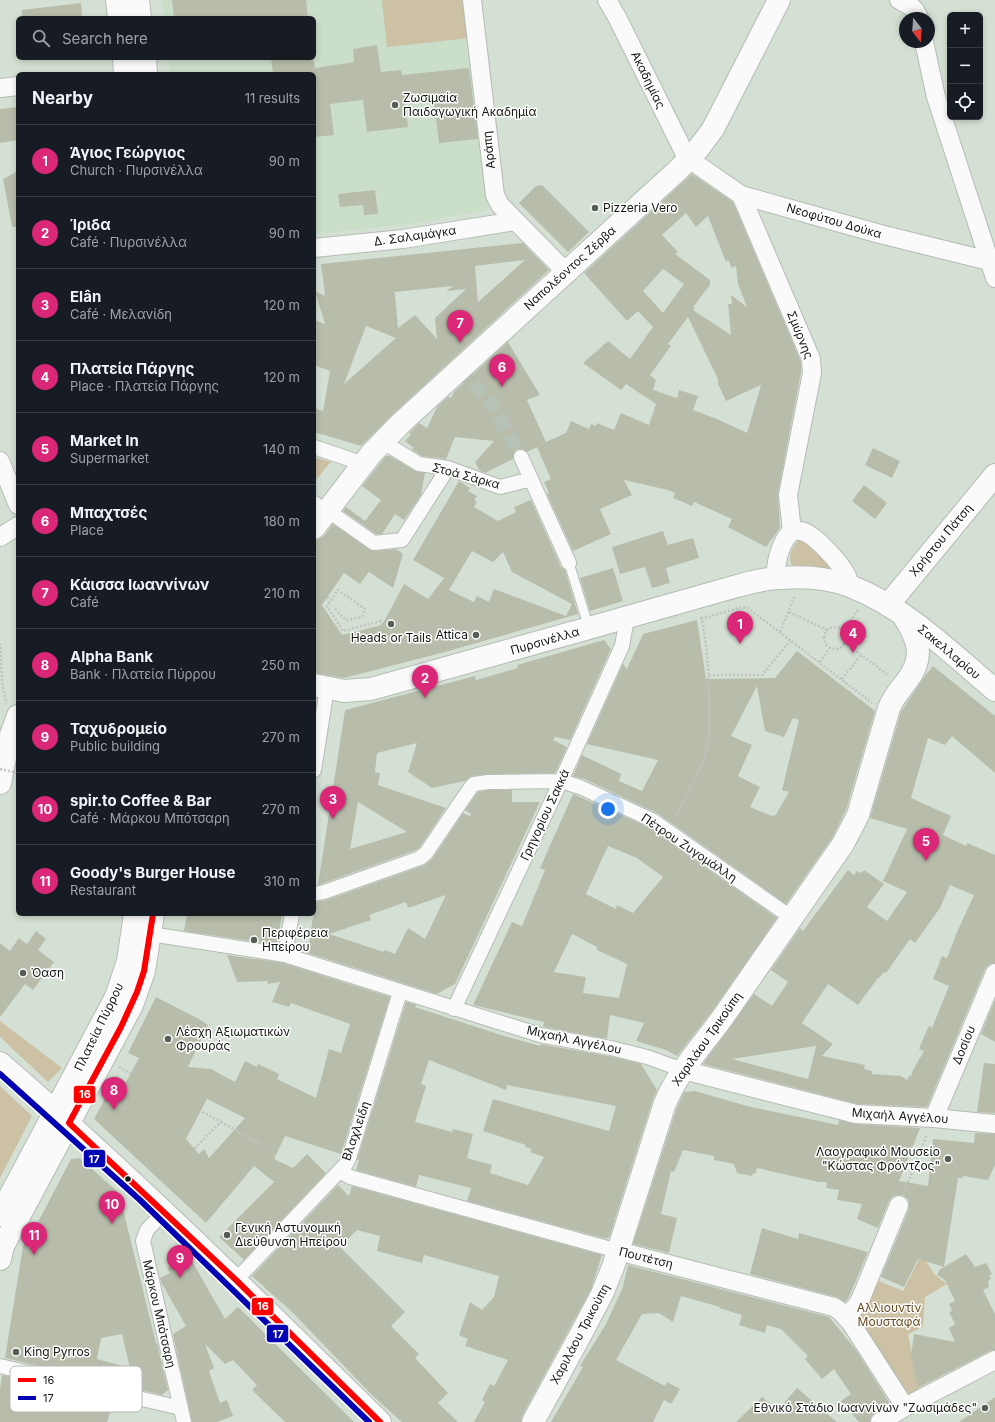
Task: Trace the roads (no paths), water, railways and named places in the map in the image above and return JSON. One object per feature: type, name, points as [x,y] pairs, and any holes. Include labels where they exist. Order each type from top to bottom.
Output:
[{"type":"street","points":[[117,0],[119,16]]},
{"type":"street","points":[[138,0],[140,16]]},
{"type":"street","name":"Αράπη","points":[[472,0],[495,195],[500,205],[566,272]]},
{"type":"street","name":"Ακαδημίας","points":[[607,0],[617,17],[680,147],[689,159]]},
{"type":"street","name":"Ναπολέοντος Ζέρβα","points":[[316,522],[321,507],[364,464],[383,442],[459,369],[689,159],[707,139],[779,0]]},
{"type":"street","points":[[899,0],[910,6],[916,12]]},
{"type":"street","name":"Νεοφύτου Δούκα","points":[[925,48],[936,97],[992,270]]},
{"type":"street","points":[[124,60],[125,72]]},
{"type":"street","points":[[145,60],[146,72]]},
{"type":"street","points":[[0,88],[16,86]]},
{"type":"street","name":"Νεοφύτου Δούκα","points":[[689,159],[741,195],[880,234],[992,270]]},
{"type":"street","name":"Σμύρνης","points":[[741,195],[811,360],[812,373],[788,495],[792,531]]},
{"type":"street","name":"Δ. Σαλαμάγκα","points":[[316,248],[403,239],[516,221]]},
{"type":"street","name":"Στοά Σάρκα","points":[[383,442],[419,464],[448,468],[500,487],[531,479]]},
{"type":"street","points":[[316,448],[364,464]]},
{"type":"street","points":[[521,457],[569,563]]},
{"type":"street","points":[[0,461],[16,500]]},
{"type":"street","points":[[321,507],[374,543],[402,540],[448,468]]},
{"type":"street","name":"Χρήστου Πάτση","points":[[887,605],[995,475]]},
{"type":"street","points":[[0,537],[16,527]]},
{"type":"street","points":[[775,578],[780,553],[786,538],[792,531],[796,530],[805,532],[814,538],[841,567],[849,586]]},
{"type":"street","name":"Πυρσινέλλα","points":[[320,687],[347,691],[371,688],[627,618],[737,586],[775,578],[801,578],[830,581],[849,586]]},
{"type":"street","name":"Σακελλαρίου","points":[[849,586],[887,605],[929,634],[995,690]]},
{"type":"street","name":"Χαριλάου Τρικούπη","points":[[533,1422],[602,1294],[613,1267],[664,1106],[674,1084],[720,1021],[843,844],[858,815],[887,714],[893,700],[911,675],[918,660],[918,648],[914,634],[887,605]]},
{"type":"street","name":"Γρηγορίου Σακκά","points":[[454,1009],[622,646],[627,618]]},
{"type":"street","points":[[316,742],[320,687]]},
{"type":"street","points":[[0,783],[8,743],[16,722]]},
{"type":"street","name":"Πέτρου Ζυγομάλλη","points":[[316,894],[420,858],[426,853],[474,784],[488,782],[560,782],[580,787],[652,820],[792,918]]},
{"type":"street","points":[[285,956],[292,916]]},
{"type":"street","name":"Μιχαήλ Αγγέλου","points":[[143,923],[285,956],[540,1035],[630,1052],[684,1070],[856,1114],[934,1118],[995,1124]]},
{"type":"street","name":"Πλατεία Πύρρου","points":[[62,1117],[116,997],[143,923]]},
{"type":"street","name":"Δοσίου","points":[[934,1118],[995,973]]},
{"type":"street","name":"Βλαχλείδη","points":[[236,1280],[340,1171],[349,1158],[400,992]]},
{"type":"street","points":[[0,1063],[62,1117],[236,1280],[380,1422]]},
{"type":"street","points":[[0,1215],[62,1117]]},
{"type":"street","points":[[0,1259],[3,1246],[62,1117]]},
{"type":"street","name":"Πουτέτση","points":[[340,1171],[350,1177],[618,1251],[829,1305],[840,1311],[846,1317],[905,1408]]},
{"type":"street","points":[[846,1317],[861,1298],[899,1205]]},
{"type":"street","name":"Μάρκου Μπότσαρη","points":[[164,1212],[146,1230],[143,1241],[184,1422]]},
{"type":"street","points":[[880,1422],[995,1360]]},
{"type":"street","points":[[0,1366],[10,1368]]},
{"type":"street","points":[[142,1399],[180,1408]]},
{"type":"lane","points":[[569,563],[590,628]]},
{"type":"tunnel","points":[[459,369],[490,401],[521,457]]},
{"type":"place","name":"Ζωσιμαία Παιδαγωγική Ακαδημία","points":[[395,105]]},
{"type":"place","name":"Pizzeria Vero","points":[[595,208]]},
{"type":"place","name":"Κάισσα Ιωαννίνων","points":[[460,343]]},
{"type":"place","name":"Μπαχτσές","points":[[502,387]]},
{"type":"place","name":"Heads or Tails","points":[[391,624]]},
{"type":"place","name":"Attica","points":[[476,635]]},
{"type":"place","name":"Άγιος Γεώργιος","points":[[740,644]]},
{"type":"place","name":"Πλατεία Πάργης","points":[[853,653]]},
{"type":"place","name":"Ίριδα","points":[[425,698]]},
{"type":"place","name":"Elân","points":[[333,819]]},
{"type":"place","name":"Market In","points":[[926,861]]},
{"type":"place","name":"Περιφέρεια Ηπείρου","points":[[254,940]]},
{"type":"place","name":"Όαση","points":[[23,973]]},
{"type":"place","name":"Λέσχη Αξιωματικών Φρουράς","points":[[168,1039]]},
{"type":"place","name":"Alpha Bank","points":[[114,1110]]},
{"type":"place","name":"Λαογραφικό Μουσείο \"Κώστας Φρόντζος\"","points":[[948,1159]]},
{"type":"place","name":"spir.to Coffee & Bar","points":[[112,1224]]},
{"type":"place","name":"Γενική Αστυνομική Διεύθυνση Ηπείρου","points":[[227,1235]]},
{"type":"place","name":"Goody's Burger House","points":[[34,1255]]},
{"type":"place","name":"Ταχυδρομείο","points":[[180,1278]]},
{"type":"place","name":"King Pyrros","points":[[16,1352]]},
{"type":"place","name":"Εθνικό Στάδιο Ιωαννίνων \"Ζωσιμάδες\"","points":[[985,1408]]},
{"type":"park label","name":"Αλλιουντίν Μουσταφά","points":[[889,1315]]}]
